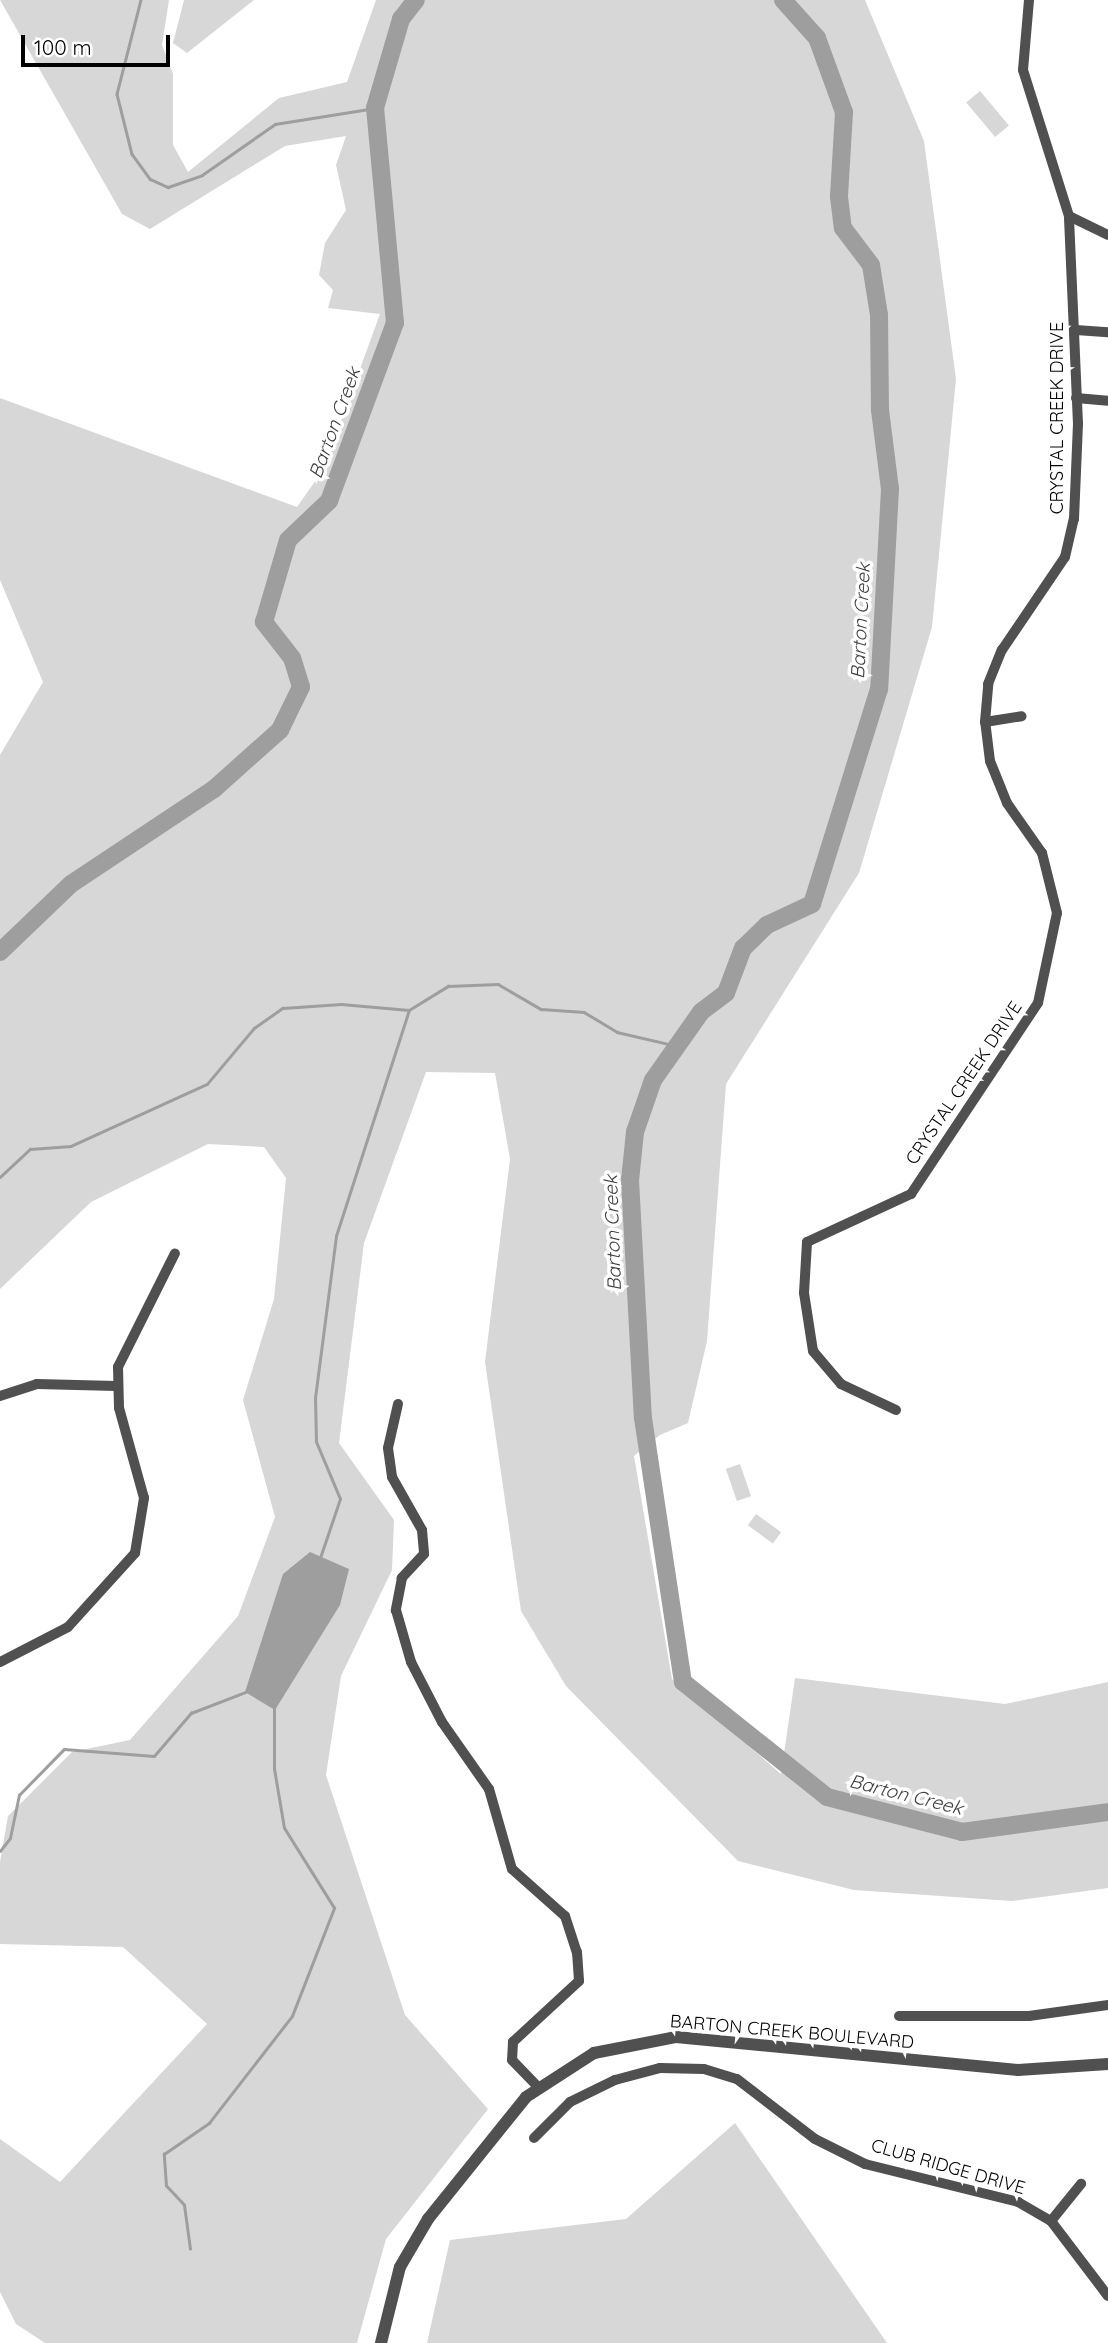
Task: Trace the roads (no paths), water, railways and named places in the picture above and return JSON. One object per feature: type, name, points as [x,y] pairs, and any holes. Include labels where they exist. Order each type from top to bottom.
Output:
[{"type":"street","name":"CRYSTAL CREEK DRIVE","points":[[896,1410],[841,1384],[813,1351],[804,1293],[807,1242],[911,1194],[1038,1003],[1058,913],[1042,853],[1007,803],[990,761],[985,722],[989,684],[1002,650],[1065,557],[1074,519],[1076,330],[1069,216],[1023,70],[1029,0]]},
{"type":"street","points":[[1069,216],[1108,235]]},
{"type":"street","points":[[1076,330],[1108,332]]},
{"type":"street","points":[[1076,398],[1108,401]]},
{"type":"street","points":[[985,722],[1022,716]]},
{"type":"street","points":[[0,1662],[68,1627],[135,1553],[144,1497],[116,1386],[126,1347],[176,1253]]},
{"type":"street","points":[[0,1396],[37,1384],[116,1386]]},
{"type":"street","points":[[398,1404],[388,1448],[392,1477],[422,1530],[424,1554],[402,1578],[396,1610],[411,1662],[442,1722],[489,1789],[512,1869],[565,1916],[577,1952],[579,1981],[513,2042],[512,2060],[538,2087]]},
{"type":"street","points":[[899,2016],[1029,2016],[1108,2005]]},
{"type":"street","name":"BARTON CREEK BOULEVARD","points":[[381,2343],[412,2242],[538,2087],[594,2053],[676,2037],[1018,2070],[1108,2064]]},
{"type":"street","name":"CLUB RIDGE DRIVE","points":[[534,2138],[570,2102],[615,2080],[660,2067],[704,2069],[737,2079],[815,2138],[865,2164],[986,2192],[1051,2221],[1108,2296]]},
{"type":"street","points":[[1051,2221],[1080,2184]]},
{"type":"waterway","points":[[141,0],[117,94],[132,154],[150,179],[168,187],[202,175],[275,124],[375,108]]},
{"type":"waterway","name":"Barton Creek","points":[[0,952],[71,884],[214,789],[280,730],[301,687],[292,658],[264,622],[288,540],[329,501],[395,323],[375,108],[401,19],[416,0]]},
{"type":"waterway","name":"Barton Creek","points":[[783,0],[817,38],[844,112],[839,197],[843,228],[871,265],[879,315],[880,410],[890,489],[879,689],[812,904],[767,925],[743,948],[726,993],[701,1012],[653,1080],[635,1132],[630,1180],[643,1418],[683,1682],[827,1797],[962,1832],[1108,1812]]},
{"type":"waterway","points":[[0,1177],[30,1149],[71,1146],[207,1084],[254,1028],[283,1008],[341,1004],[409,1010],[448,986],[498,984],[541,1009],[584,1012],[617,1032],[677,1046]]},
{"type":"waterway","points":[[320,1558],[340,1499],[316,1442],[315,1398],[336,1236],[409,1010]]},
{"type":"waterway","points":[[0,1851],[10,1838],[19,1795],[64,1749],[154,1756],[191,1713],[248,1691]]},
{"type":"waterway","points":[[190,2249],[184,2205],[166,2186],[164,2154],[209,2123],[292,2016],[334,1908],[284,1828],[274,1769],[274,1708]]}]
